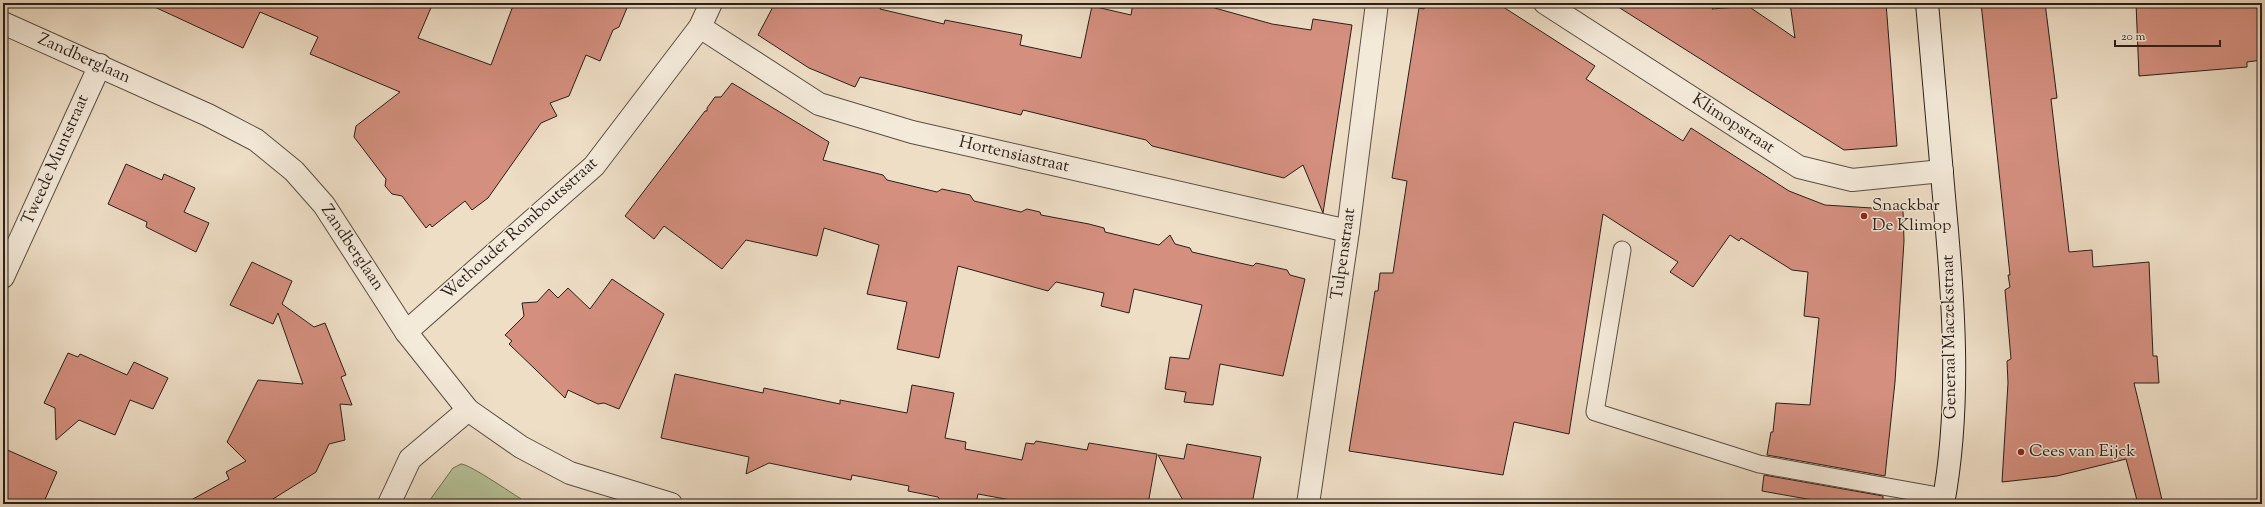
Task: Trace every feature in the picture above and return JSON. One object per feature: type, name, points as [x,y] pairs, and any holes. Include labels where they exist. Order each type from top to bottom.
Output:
[{"type":"street","name":"Wethouder Romboutsstraat","points":[[406,332],[594,166],[700,27],[711,3]]},
{"type":"street","name":"Tulpenstraat","points":[[1308,504],[1348,231],[1377,3]]},
{"type":"street","name":"Klimopstraat","points":[[1545,3],[1799,167],[1852,180],[1942,171]]},
{"type":"street","name":"Generaal Maczekstraat","points":[[1927,3],[1951,272],[1954,351],[1951,442],[1944,500]]},
{"type":"street","name":"Zandberglaan","points":[[3,23],[100,65],[208,115],[256,140],[294,171],[324,205],[406,332],[468,410],[521,447],[570,473],[671,504]]},
{"type":"street","name":"Hortensiastraat","points":[[700,27],[819,104],[912,132],[1348,231]]},
{"type":"street","name":"Tweede Muntstraat","points":[[3,277],[100,65]]},
{"type":"street","points":[[389,504],[410,459],[468,410]]},
{"type":"lane","points":[[1622,250],[1595,412],[1759,464],[1944,500]]},
{"type":"green space","points":[[461,464],[474,469],[529,504],[427,504],[453,468]]},
{"type":"building","points":[[146,3],[433,3],[418,38],[491,65],[514,3],[629,3],[619,27],[613,30],[600,61],[586,55],[569,96],[550,103],[557,116],[541,123],[488,198],[472,210],[465,201],[432,227],[430,224],[426,228],[402,196],[392,194],[385,186],[386,179],[354,137],[356,126],[400,92],[310,54],[318,37],[260,12],[243,48]]},
{"type":"building","points":[[775,3],[883,3],[880,9],[944,24],[945,20],[1022,35],[1020,45],[1081,58],[1092,6],[1131,15],[1133,3],[1197,3],[1272,24],[1311,30],[1313,19],[1352,25],[1323,213],[1303,165],[1284,178],[1152,146],[1146,140],[1023,110],[1021,115],[860,77],[855,87],[809,68],[758,35]]},
{"type":"building","points":[[1425,3],[1497,3],[1595,66],[1586,79],[1683,141],[1691,128],[1789,191],[1825,205],[1903,210],[1904,241],[1895,382],[1885,476],[1767,455],[1771,432],[1773,432],[1776,403],[1810,405],[1819,318],[1804,316],[1808,272],[1792,270],[1741,238],[1739,241],[1730,235],[1693,287],[1670,272],[1678,262],[1603,214],[1569,434],[1514,422],[1503,475],[1349,451],[1375,291],[1378,291],[1380,273],[1393,273],[1407,181],[1392,178],[1419,8],[1424,9]]},
{"type":"building","points":[[1612,3],[1716,3],[1712,9],[1748,6],[1795,38],[1790,3],[1886,3],[1897,146],[1844,150]]},
{"type":"building","points":[[1981,3],[2045,3],[2057,98],[2051,99],[2069,252],[2092,250],[2093,267],[2149,262],[2153,356],[2157,356],[2159,383],[2134,383],[2163,504],[2138,504],[2126,459],[2057,476],[2002,482],[2008,383],[2007,361],[2011,359],[2005,290],[2010,287],[2008,275],[2010,275]]},
{"type":"building","points":[[2136,3],[2262,3],[2262,60],[2247,62],[2247,67],[2139,76]]},
{"type":"building","points":[[732,83],[829,142],[823,160],[883,175],[887,180],[937,192],[942,189],[970,195],[974,201],[1021,212],[1027,209],[1040,212],[1041,215],[1089,224],[1104,228],[1105,232],[1159,245],[1170,235],[1175,244],[1190,248],[1192,252],[1253,266],[1256,263],[1287,270],[1290,275],[1305,279],[1283,376],[1220,364],[1213,405],[1184,402],[1186,392],[1165,389],[1170,357],[1189,359],[1202,305],[1134,289],[1129,313],[1101,306],[1104,293],[1056,282],[1048,291],[958,266],[939,358],[897,349],[907,302],[867,294],[879,245],[824,228],[817,256],[746,240],[722,269],[664,226],[654,239],[625,216],[705,111],[707,111],[707,108],[715,97],[721,97]]},
{"type":"building","points":[[126,164],[162,180],[164,174],[195,188],[184,212],[209,223],[196,252],[146,227],[147,222],[108,204]]},
{"type":"building","points":[[252,262],[292,281],[282,304],[314,327],[325,323],[346,375],[341,377],[352,405],[340,404],[345,440],[329,444],[316,472],[265,504],[184,504],[229,479],[226,472],[246,461],[227,442],[258,380],[303,384],[278,313],[273,324],[230,305]]},
{"type":"building","points":[[612,279],[664,314],[619,409],[604,403],[598,404],[568,390],[565,398],[509,344],[512,341],[505,335],[524,316],[522,303],[537,302],[549,289],[558,298],[568,288],[590,309]]},
{"type":"building","points":[[68,353],[78,357],[80,354],[127,375],[134,362],[168,378],[153,409],[130,400],[115,435],[79,420],[56,440],[55,408],[44,403]]},
{"type":"building","points":[[675,374],[763,393],[764,388],[840,404],[840,400],[907,413],[912,385],[954,393],[945,438],[966,442],[965,449],[1022,460],[1026,443],[1034,444],[1036,441],[1087,450],[1089,443],[1157,454],[1148,504],[1032,504],[978,494],[976,504],[957,501],[953,504],[943,504],[938,497],[908,491],[909,486],[852,475],[851,480],[769,463],[746,474],[749,457],[661,438]]},
{"type":"building","points":[[1187,444],[1261,457],[1252,504],[1185,504],[1158,455],[1184,459]]},
{"type":"building","points":[[3,448],[57,472],[43,504],[3,504]]},
{"type":"building","points":[[1764,475],[1883,496],[1883,504],[1835,504],[1762,491]]},
{"type":"place","name":"Snackbar De Klimop","points":[[1864,216]]},
{"type":"place","name":"Cees van Eijck","points":[[2021,452]]}]
